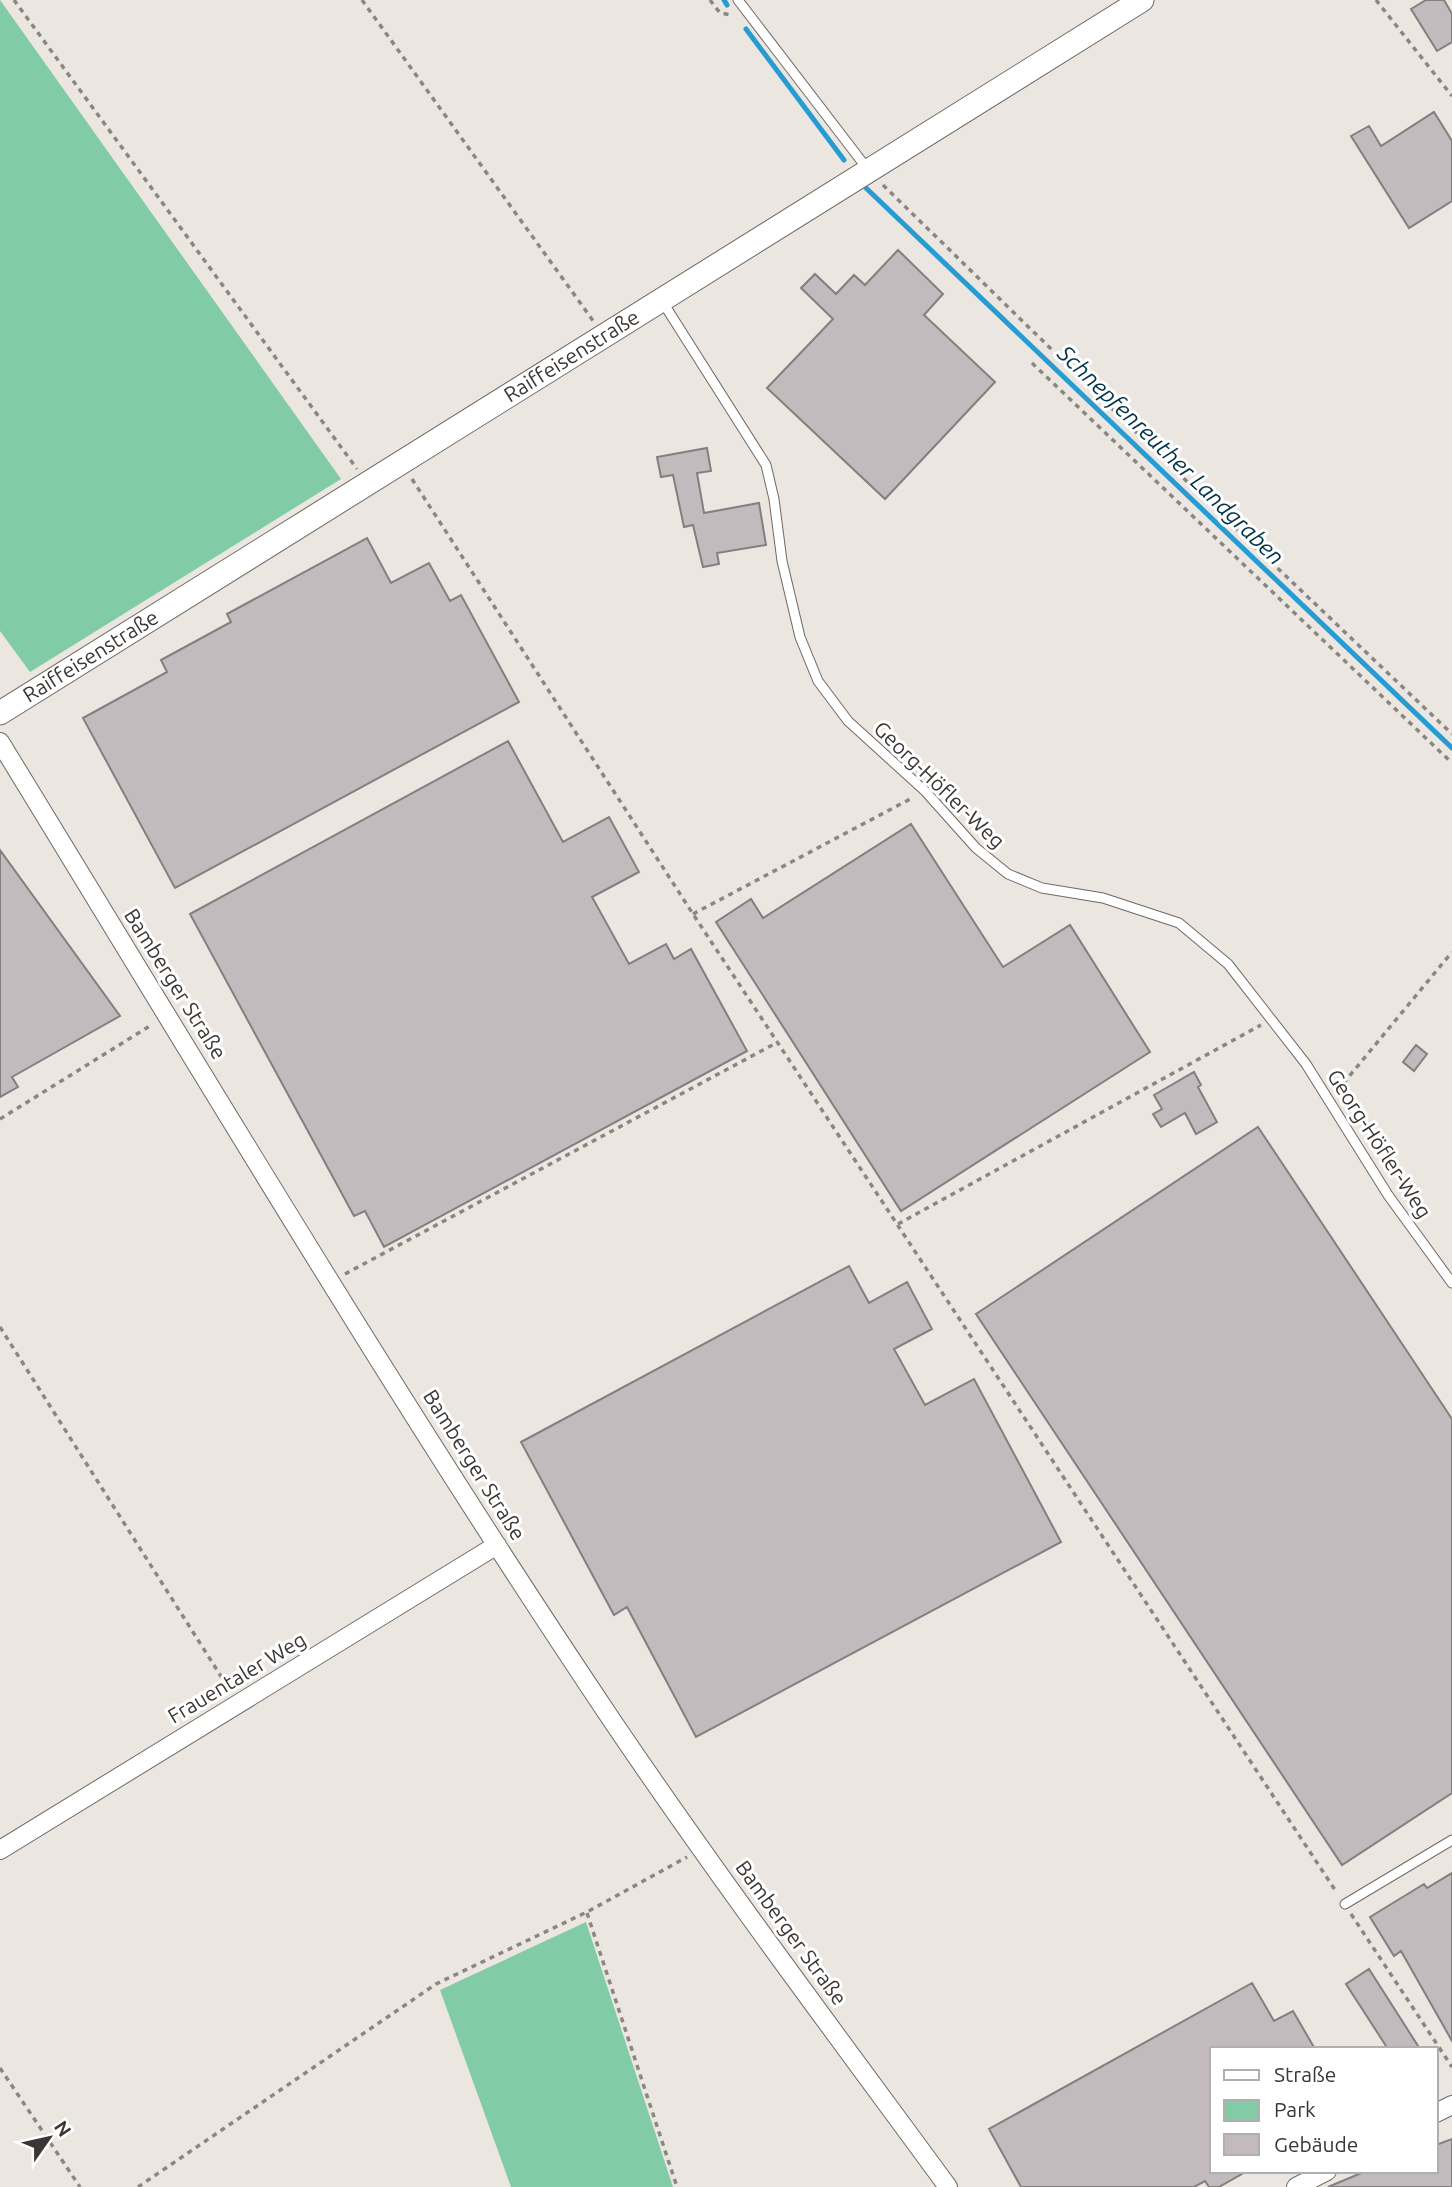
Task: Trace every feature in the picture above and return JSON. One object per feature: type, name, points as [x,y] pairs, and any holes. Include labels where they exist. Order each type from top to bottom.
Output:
[{"type":"street","name":"Raiffeisenstraße","points":[[0,713],[1142,0]]},
{"type":"street","name":"Bamberger Straße","points":[[0,741],[497,1545],[701,1849],[948,2187]]},
{"type":"street","name":"Frauentaler Weg","points":[[0,1850],[497,1545]]},
{"type":"street","points":[[1296,2187],[1324,2173]]},
{"type":"lane","points":[[738,0],[869,171]]},
{"type":"lane","name":"Georg-Höfler-Weg","points":[[662,301],[766,465],[774,499],[782,561],[797,626],[818,681],[848,721],[925,791],[976,848],[1008,874],[1042,888],[1103,898],[1179,923],[1228,964],[1329,1100],[1388,1195],[1452,1283]]},
{"type":"lane","points":[[1345,1904],[1452,1840]]},
{"type":"path","points":[[14,0],[368,485]]},
{"type":"path","points":[[362,0],[604,337]]},
{"type":"path","points":[[1376,0],[1452,96]]},
{"type":"path","points":[[869,171],[1198,492],[1452,734]]},
{"type":"path","points":[[1032,363],[1452,763]]},
{"type":"path","points":[[402,463],[694,914],[1452,2067]]},
{"type":"path","points":[[694,914],[925,791]]},
{"type":"path","points":[[1329,1100],[1452,952]]},
{"type":"path","points":[[0,1119],[167,1015]]},
{"type":"path","points":[[898,1224],[1271,1019]]},
{"type":"path","points":[[332,1281],[778,1042]]},
{"type":"path","points":[[0,1327],[239,1703]]},
{"type":"path","points":[[138,2187],[436,1984],[587,1912],[701,1849]]},
{"type":"path","points":[[587,1912],[677,2187]]},
{"type":"path","points":[[0,2068],[80,2187]]},
{"type":"green space","points":[[0,0],[341,479],[30,672],[0,631]]},
{"type":"green space","points":[[586,1922],[673,2187],[511,2187],[440,1990]]},
{"type":"building","points":[[1426,0],[1444,0],[1452,14],[1452,42],[1437,51],[1411,9]]},
{"type":"building","points":[[1434,112],[1452,141],[1452,201],[1409,228],[1351,136],[1369,126],[1381,146]]},
{"type":"building","points":[[898,250],[943,294],[924,315],[995,382],[885,499],[767,388],[833,319],[801,288],[815,274],[836,294],[854,275],[865,285]]},
{"type":"building","points":[[707,448],[711,471],[697,473],[704,513],[759,503],[766,545],[717,553],[719,564],[703,567],[693,525],[684,527],[673,475],[661,477],[657,457]]},
{"type":"building","points":[[367,538],[391,583],[429,563],[450,601],[461,595],[519,702],[175,888],[83,718],[167,672],[161,660],[231,622],[227,614]]},
{"type":"building","points":[[508,741],[563,842],[609,817],[639,872],[592,897],[629,964],[666,944],[674,959],[691,949],[747,1051],[384,1247],[365,1211],[354,1216],[190,914]]},
{"type":"building","points":[[911,824],[1003,967],[1070,925],[1150,1052],[901,1211],[716,922],[751,899],[763,918]]},
{"type":"building","points":[[0,850],[120,1016],[12,1077],[18,1087],[0,1097]]},
{"type":"building","points":[[1416,1045],[1427,1054],[1414,1071],[1403,1062]]},
{"type":"building","points":[[1194,1072],[1201,1085],[1198,1087],[1217,1122],[1196,1134],[1185,1113],[1161,1127],[1153,1114],[1162,1109],[1154,1095]]},
{"type":"building","points":[[1258,1127],[1452,1419],[1452,1793],[1342,1865],[976,1314]]},
{"type":"building","points":[[849,1266],[869,1303],[907,1282],[932,1329],[894,1349],[925,1405],[974,1379],[1061,1542],[696,1737],[627,1607],[614,1615],[521,1442]]},
{"type":"building","points":[[1452,1873],[1452,2041],[1401,1951],[1394,1956],[1370,1917],[1424,1884],[1427,1888]]},
{"type":"building","points":[[1369,1969],[1419,2047],[1387,2047],[1346,1984]]},
{"type":"building","points":[[1252,1983],[1274,2021],[1293,2011],[1314,2047],[1210,2047],[1210,2173],[1244,2173],[1219,2187],[1209,2187],[1205,2181],[1194,2187],[1021,2187],[989,2129]]},
{"type":"building","points":[[1452,2139],[1452,2187],[1328,2187],[1361,2173],[1438,2173],[1438,2144]]},
{"type":"waterway","name":"Schnepfenreuther Landgraben","points":[[724,0],[727,5]]},
{"type":"waterway","name":"Schnepfenreuther Landgraben","points":[[746,29],[844,160]]},
{"type":"waterway","name":"Schnepfenreuther Landgraben","points":[[866,188],[1452,748]]}]
